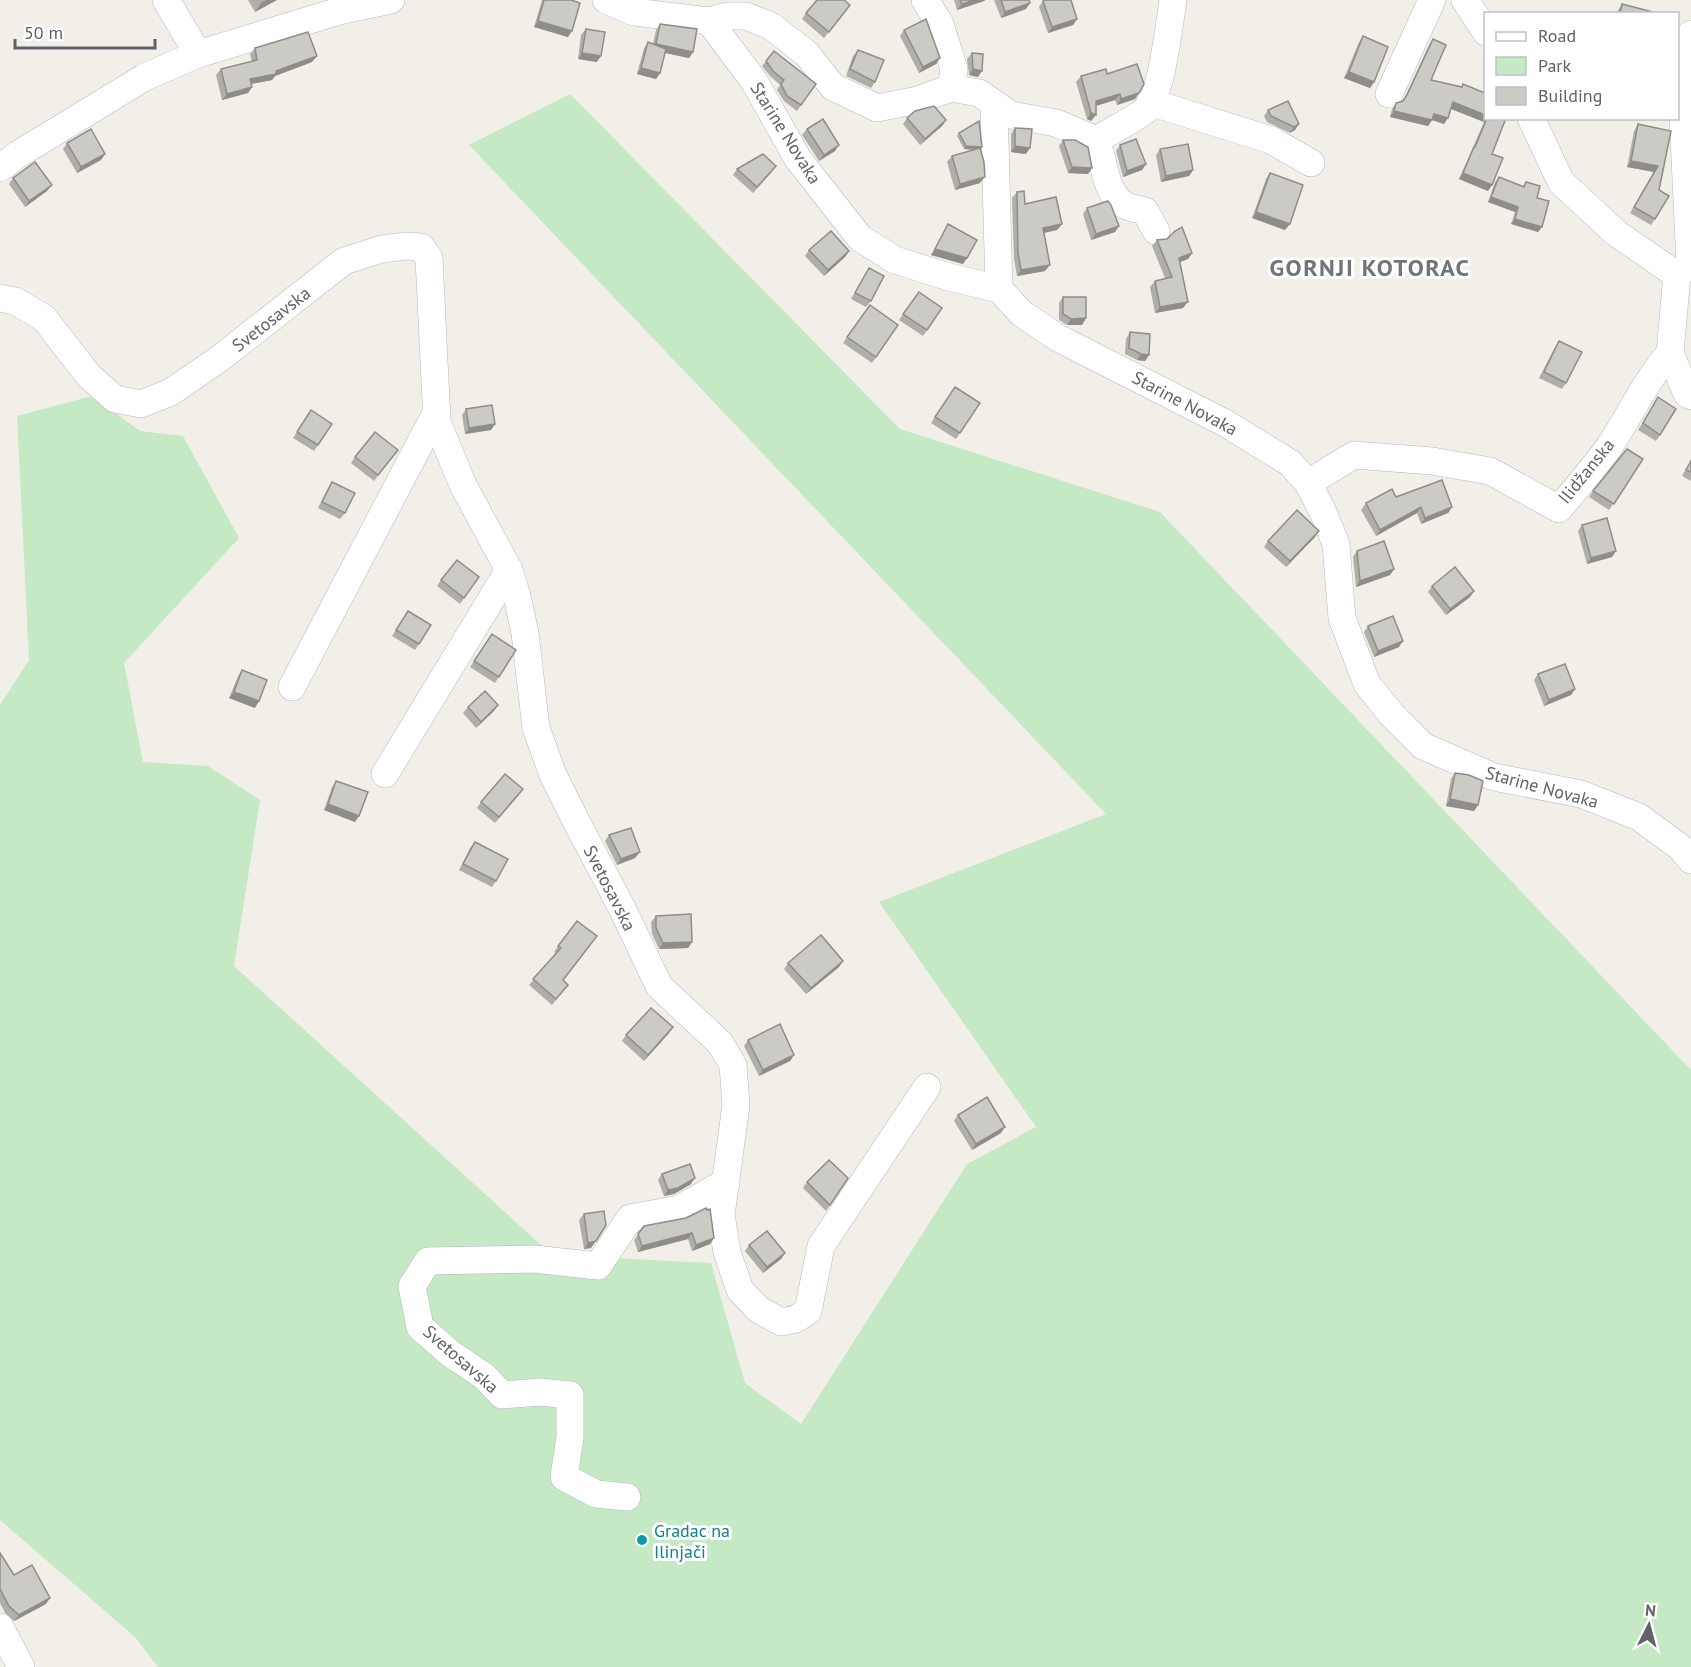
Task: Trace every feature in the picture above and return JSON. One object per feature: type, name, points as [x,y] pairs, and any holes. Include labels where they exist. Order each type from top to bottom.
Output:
[{"type":"street","points":[[166,0],[198,54]]},
{"type":"street","points":[[0,168],[17,155],[145,77],[198,54],[339,11],[391,0]]},
{"type":"street","points":[[606,0],[634,12],[709,21],[728,16],[746,16],[771,26],[807,54],[833,87],[877,108],[918,100],[951,88],[979,93],[1011,115],[1056,123],[1096,140],[1102,153],[1106,180],[1114,194],[1124,205],[1145,211],[1156,231]]},
{"type":"street","points":[[925,0],[940,24],[954,69],[951,88]]},
{"type":"street","points":[[1096,140],[1148,108],[1158,82],[1169,32],[1173,0]]},
{"type":"street","points":[[1389,94],[1432,0]]},
{"type":"street","points":[[1465,0],[1484,30]]},
{"type":"street","name":"Starine Novaka","points":[[709,21],[754,81],[798,159],[860,238],[896,261],[999,289],[1021,314],[1058,338],[1225,423],[1290,464],[1308,483],[1336,544],[1342,618],[1367,684],[1392,715],[1423,746],[1494,777],[1581,794],[1639,817],[1681,848],[1691,860]]},
{"type":"street","points":[[1691,34],[1682,93],[1686,268],[1670,353],[1687,394],[1691,396]]},
{"type":"street","points":[[1150,102],[1271,140],[1311,163]]},
{"type":"street","points":[[994,105],[999,289]]},
{"type":"street","points":[[1532,120],[1561,182],[1616,233],[1686,268]]},
{"type":"street","name":"Svetosavska","points":[[0,298],[15,301],[44,318],[89,376],[116,399],[141,404],[171,392],[219,359],[344,261],[382,249],[421,247],[429,258],[437,422],[463,485],[508,570],[525,633],[536,728],[554,775],[659,986],[720,1043],[733,1065],[736,1105],[721,1215],[727,1251],[740,1290],[758,1309],[781,1322],[796,1319],[808,1311],[821,1246],[927,1087]]},
{"type":"street","name":"Ilidžanska","points":[[1308,483],[1354,456],[1432,461],[1490,471],[1559,509],[1609,446],[1638,397],[1670,353]]},
{"type":"street","points":[[292,687],[436,411]]},
{"type":"street","points":[[385,774],[508,570]]},
{"type":"street","name":"Svetosavska","points":[[627,1497],[596,1494],[564,1477],[570,1437],[570,1395],[540,1392],[502,1395],[484,1376],[451,1354],[420,1327],[412,1286],[428,1261],[534,1259],[598,1266],[630,1218],[679,1209],[726,1182]]},
{"type":"street","points":[[0,1627],[21,1667]]},
{"type":"green space","points":[[570,94],[900,429],[1160,512],[1691,1070],[1691,1667],[158,1667],[135,1637],[0,1520],[0,705],[29,660],[17,416],[92,396],[140,431],[183,436],[239,538],[124,663],[143,762],[208,766],[260,800],[234,966],[552,1255],[711,1263],[745,1383],[801,1424],[967,1164],[1036,1127],[879,902],[1106,814],[469,145]]},
{"type":"building","points":[[544,0],[571,0],[580,3],[572,31],[538,21]]},
{"type":"building","points":[[817,0],[844,0],[850,5],[829,32],[806,13]]},
{"type":"building","points":[[960,0],[974,0],[962,4]]},
{"type":"building","points":[[1001,0],[1029,0],[1030,3],[1005,12]]},
{"type":"building","points":[[1044,0],[1071,0],[1077,19],[1052,27]]},
{"type":"building","points":[[1622,4],[1653,12],[1620,12]]},
{"type":"building","points":[[926,19],[940,58],[923,67],[904,30]]},
{"type":"building","points":[[660,24],[697,29],[693,52],[656,44]]},
{"type":"building","points":[[586,29],[605,32],[601,56],[582,53]]},
{"type":"building","points":[[308,32],[317,56],[276,71],[276,74],[250,79],[252,87],[227,94],[221,69],[257,60],[255,48]]},
{"type":"building","points":[[1363,36],[1388,47],[1374,82],[1349,72]]},
{"type":"building","points":[[1433,39],[1446,45],[1431,80],[1462,87],[1463,84],[1484,93],[1484,115],[1453,102],[1448,118],[1434,114],[1432,120],[1394,111],[1396,103],[1403,101]]},
{"type":"building","points":[[648,42],[666,49],[660,73],[641,68]]},
{"type":"building","points":[[858,50],[884,60],[875,82],[850,69]]},
{"type":"building","points":[[774,51],[816,84],[801,105],[787,96],[781,84],[784,80],[766,61]]},
{"type":"building","points":[[972,53],[983,54],[982,71],[973,69]]},
{"type":"building","points":[[1137,64],[1144,84],[1139,93],[1121,99],[1120,94],[1096,101],[1096,115],[1091,113],[1081,76],[1106,69],[1107,74]]},
{"type":"building","points":[[1288,101],[1299,124],[1294,127],[1271,116],[1268,110]]},
{"type":"building","points":[[934,106],[946,120],[925,139],[907,118],[915,111]]},
{"type":"building","points":[[823,119],[839,145],[824,155],[807,129]]},
{"type":"building","points":[[1486,120],[1505,120],[1492,154],[1503,158],[1492,185],[1463,173]]},
{"type":"building","points":[[979,121],[982,147],[966,146],[959,133]]},
{"type":"building","points":[[1638,124],[1671,131],[1659,190],[1669,196],[1655,219],[1634,207],[1658,166],[1631,161]]},
{"type":"building","points":[[1015,128],[1032,129],[1030,148],[1015,146]]},
{"type":"building","points":[[91,129],[105,154],[81,167],[67,143]]},
{"type":"building","points":[[1136,139],[1146,164],[1127,171],[1120,145]]},
{"type":"building","points":[[1063,140],[1075,140],[1088,147],[1092,168],[1072,167]]},
{"type":"building","points":[[1188,144],[1193,170],[1166,176],[1160,149]]},
{"type":"building","points":[[980,148],[985,177],[960,184],[952,156]]},
{"type":"building","points":[[763,154],[776,166],[757,187],[737,169]]},
{"type":"building","points":[[35,162],[52,185],[29,201],[13,178]]},
{"type":"building","points":[[1270,173],[1303,185],[1290,224],[1256,212]]},
{"type":"building","points":[[1499,177],[1524,187],[1526,182],[1540,186],[1537,198],[1549,201],[1542,227],[1515,219],[1518,207],[1491,197]]},
{"type":"building","points":[[1024,191],[1025,204],[1056,197],[1062,224],[1043,228],[1050,265],[1021,270],[1018,253],[1017,192]]},
{"type":"building","points":[[1108,201],[1119,226],[1096,234],[1087,208]]},
{"type":"building","points":[[948,224],[977,240],[967,258],[935,249]]},
{"type":"building","points":[[1182,227],[1192,253],[1179,258],[1188,302],[1160,307],[1155,281],[1172,277],[1157,240],[1167,239]]},
{"type":"building","points":[[831,231],[849,251],[828,270],[809,250]]},
{"type":"building","points":[[869,268],[884,276],[871,301],[855,293]]},
{"type":"building","points":[[919,292],[942,308],[927,330],[903,314]]},
{"type":"building","points":[[1063,297],[1086,297],[1086,318],[1071,319],[1063,314]]},
{"type":"building","points":[[870,305],[898,325],[876,357],[847,337]]},
{"type":"building","points":[[1130,332],[1150,334],[1149,355],[1129,348]]},
{"type":"building","points":[[1559,341],[1582,352],[1566,383],[1544,372]]},
{"type":"building","points":[[955,387],[980,403],[960,433],[935,417]]},
{"type":"building","points":[[1658,397],[1676,409],[1660,435],[1643,423]]},
{"type":"building","points":[[492,405],[495,424],[469,428],[466,409]]},
{"type":"building","points":[[311,410],[332,424],[318,445],[297,432]]},
{"type":"building","points":[[375,432],[398,450],[378,475],[355,457]]},
{"type":"building","points":[[1627,449],[1643,459],[1614,504],[1593,491]]},
{"type":"building","points":[[1691,461],[1691,472],[1686,470]]},
{"type":"building","points":[[1442,480],[1452,507],[1425,518],[1421,507],[1380,530],[1366,503],[1392,489],[1396,497]]},
{"type":"building","points":[[332,482],[355,493],[345,513],[322,502]]},
{"type":"building","points":[[1297,510],[1319,531],[1290,561],[1268,541]]},
{"type":"building","points":[[1607,518],[1616,551],[1591,558],[1582,525]]},
{"type":"building","points":[[1384,541],[1394,569],[1360,581],[1357,551]]},
{"type":"building","points":[[457,560],[479,577],[464,598],[441,580]]},
{"type":"building","points":[[1455,567],[1474,591],[1450,609],[1432,586]]},
{"type":"building","points":[[408,611],[431,625],[419,644],[396,630]]},
{"type":"building","points":[[1393,616],[1403,641],[1378,651],[1368,626]]},
{"type":"building","points":[[492,634],[516,650],[499,677],[474,661]]},
{"type":"building","points":[[1565,664],[1575,689],[1549,700],[1538,674]]},
{"type":"building","points":[[242,670],[267,680],[259,701],[234,692]]},
{"type":"building","points":[[485,691],[498,705],[481,722],[468,707]]},
{"type":"building","points":[[1455,773],[1469,775],[1483,781],[1478,805],[1450,799]]},
{"type":"building","points":[[505,774],[523,789],[499,817],[481,802]]},
{"type":"building","points":[[336,781],[368,792],[359,816],[328,804]]},
{"type":"building","points":[[631,828],[640,852],[621,859],[609,835]]},
{"type":"building","points":[[475,842],[508,859],[496,881],[463,864]]},
{"type":"building","points":[[691,914],[692,942],[663,943],[656,928],[656,916]]},
{"type":"building","points":[[577,921],[597,936],[563,980],[568,985],[556,999],[533,979],[561,948],[558,946]]},
{"type":"building","points":[[821,935],[843,961],[811,988],[788,963]]},
{"type":"building","points":[[651,1008],[673,1027],[648,1055],[626,1035]]},
{"type":"building","points":[[780,1024],[794,1055],[763,1070],[748,1040]]},
{"type":"building","points":[[987,1097],[1005,1127],[976,1144],[958,1115]]},
{"type":"building","points":[[829,1160],[848,1178],[830,1205],[807,1182]]},
{"type":"building","points":[[690,1164],[695,1178],[678,1188],[668,1190],[662,1174]]},
{"type":"building","points":[[706,1208],[710,1209],[714,1238],[696,1245],[692,1233],[642,1246],[638,1234],[644,1226],[686,1218]]},
{"type":"building","points":[[604,1211],[606,1225],[596,1241],[588,1243],[584,1214]]},
{"type":"building","points":[[767,1231],[785,1253],[767,1267],[749,1245]]},
{"type":"building","points":[[0,1553],[14,1575],[32,1565],[50,1598],[19,1615],[9,1606],[0,1589]]},
{"type":"place","name":"Gradac na Ilinjači","points":[[642,1540]]},
{"type":"district","name":"GORNJI KOTORAC","points":[[1370,267]]}]
